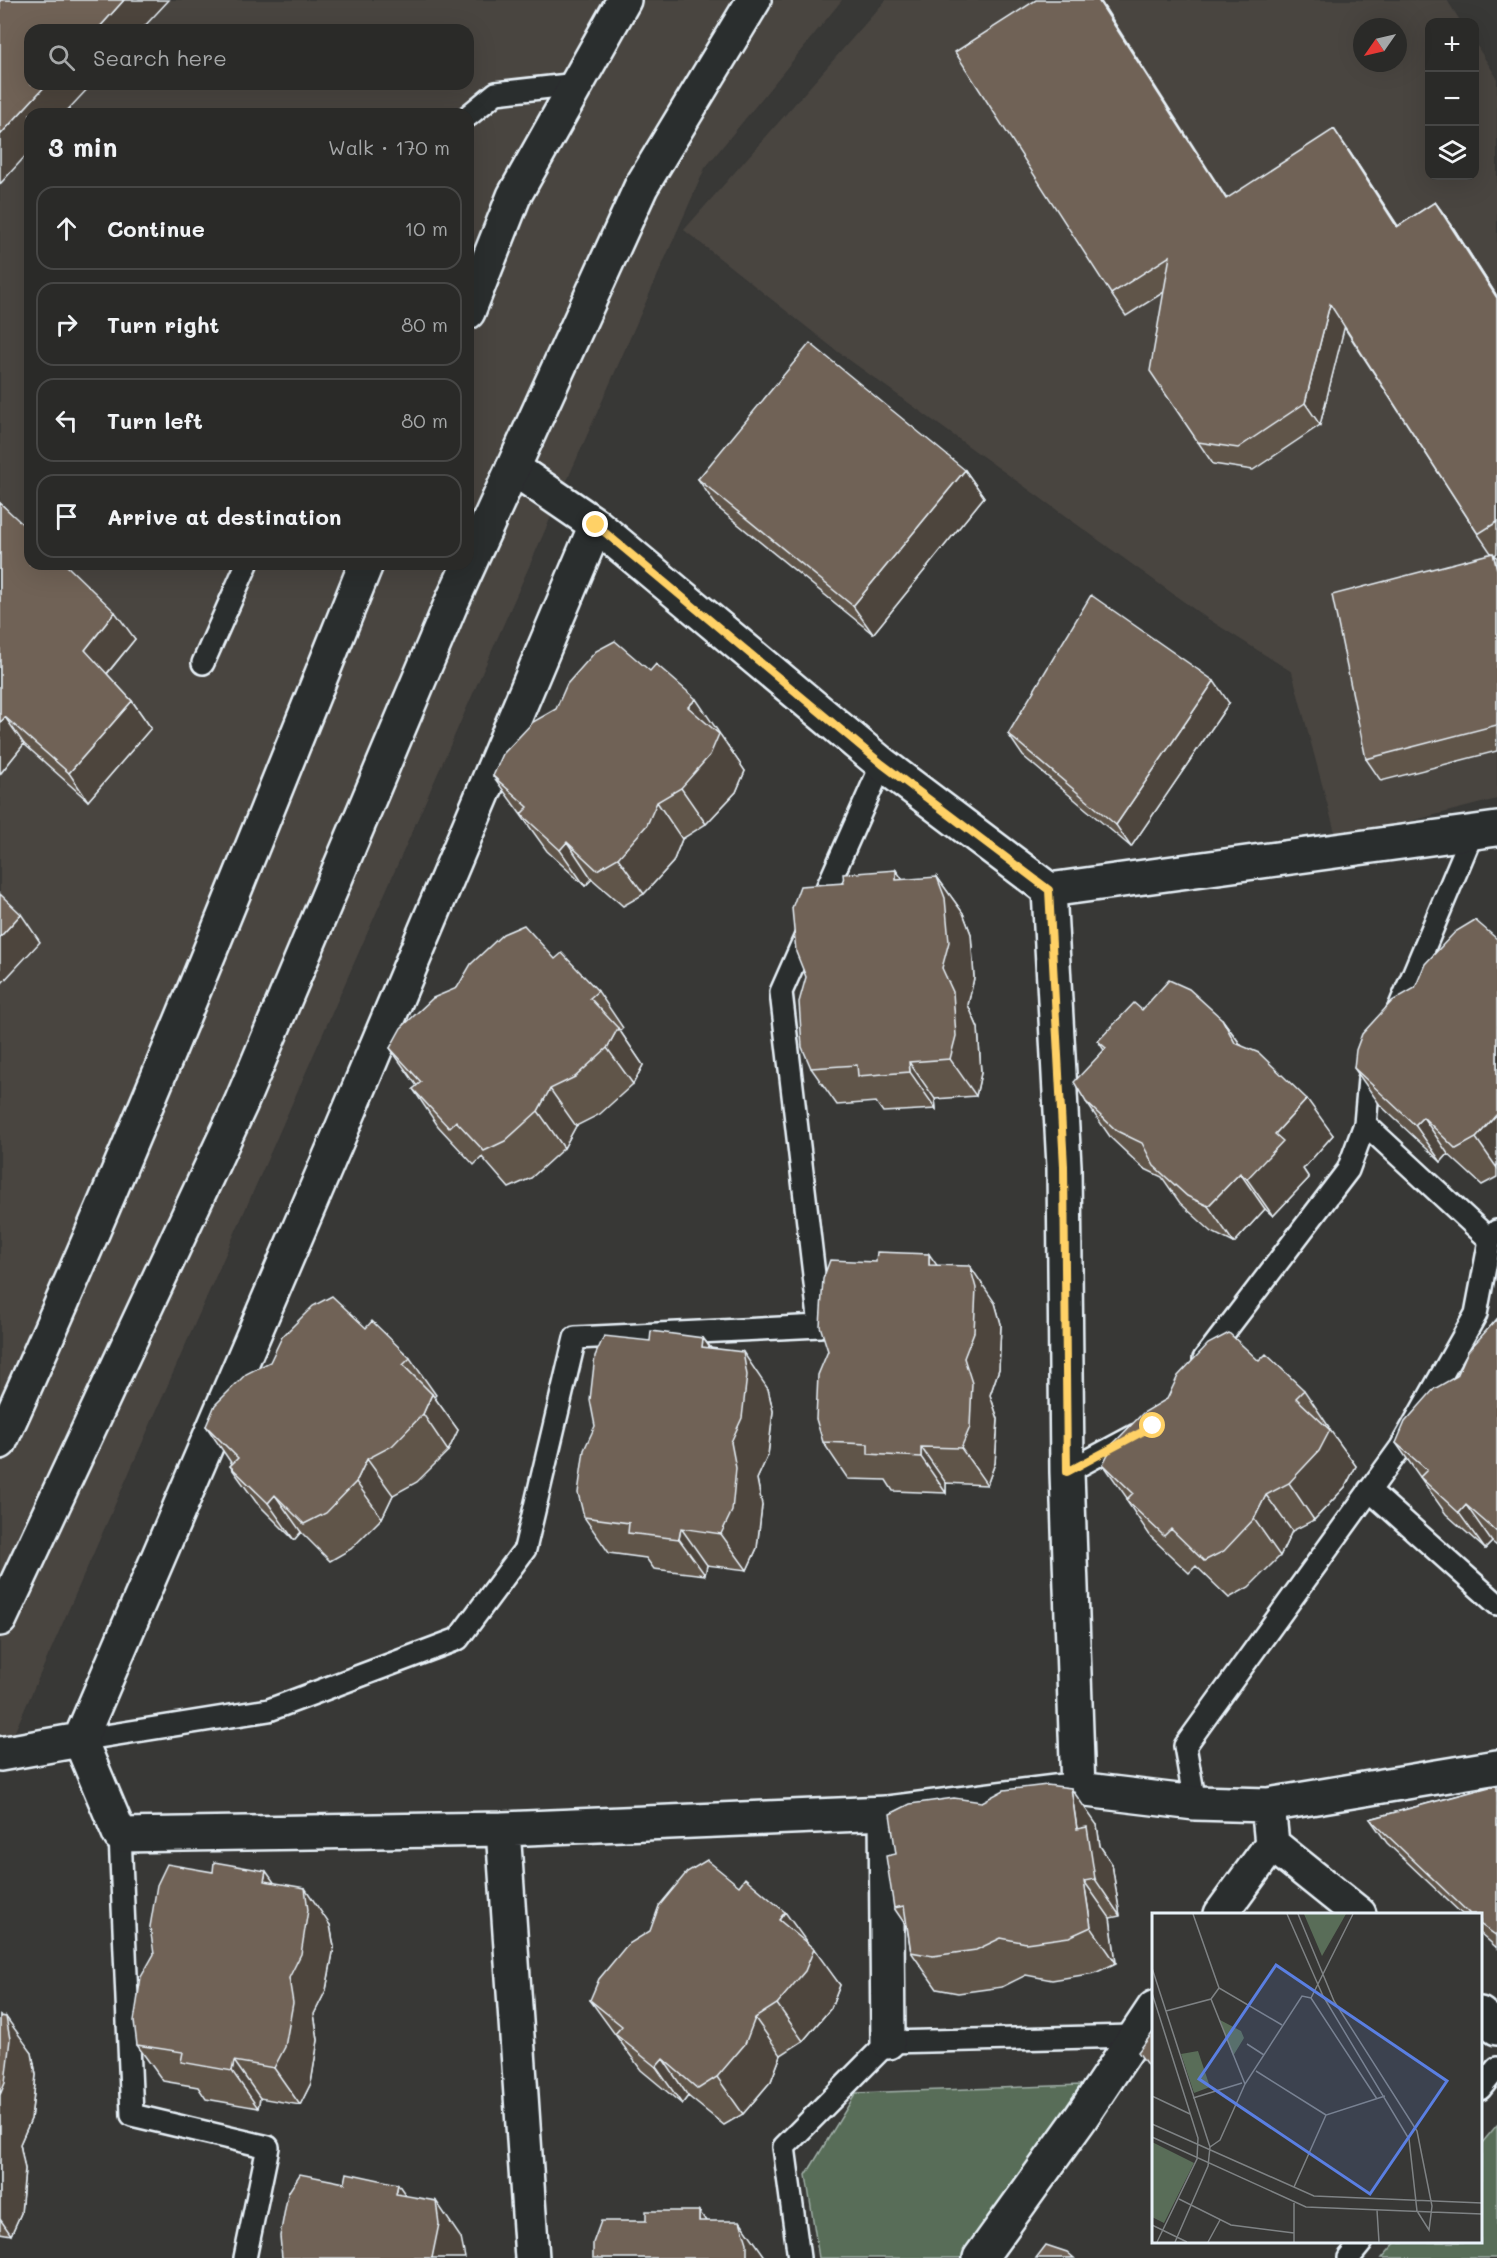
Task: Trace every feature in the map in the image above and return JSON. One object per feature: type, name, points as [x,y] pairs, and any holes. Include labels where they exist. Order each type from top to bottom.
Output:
[{"type":"street","points":[[474,297],[514,196],[624,0]]},
{"type":"street","points":[[474,554],[641,187],[754,0]]},
{"type":"street","points":[[513,468],[596,525],[882,764],[1049,890],[1484,831]]},
{"type":"street","points":[[596,525],[341,1131],[80,1740],[120,1835],[503,1830],[886,1813],[1078,1789],[1195,1803],[1269,1805],[1497,1767]]},
{"type":"street","points":[[0,1442],[52,1326],[207,961],[364,570]]},
{"type":"street","points":[[0,1619],[241,1103],[466,570]]},
{"type":"street","points":[[1049,890],[1064,1166],[1067,1472],[1078,1789]]},
{"type":"street","points":[[0,1754],[80,1740]]},
{"type":"street","points":[[1222,1913],[1272,1844],[1269,1805]]},
{"type":"street","points":[[886,1813],[888,2042]]},
{"type":"street","points":[[503,1830],[532,2258]]},
{"type":"street","points":[[1272,1844],[1358,1913]]},
{"type":"street","points":[[980,2258],[1080,2119],[1152,2011]]},
{"type":"street","points":[[1482,2016],[1497,2028]]},
{"type":"lane","points":[[474,111],[496,93],[577,84]]},
{"type":"lane","points":[[203,663],[244,570]]},
{"type":"lane","points":[[80,1740],[269,1710],[458,1640],[525,1548],[575,1338],[820,1326],[781,992],[882,764]]},
{"type":"lane","points":[[1189,1378],[1348,1170],[1365,1124],[1370,1078],[1385,1041],[1484,831]]},
{"type":"lane","points":[[1195,1803],[1185,1746],[1401,1447],[1476,1314],[1494,1235],[1365,1124]]},
{"type":"lane","points":[[1067,1472],[1153,1426]]},
{"type":"lane","points":[[1369,1490],[1497,1604]]},
{"type":"lane","points":[[120,1835],[132,2115],[268,2147],[245,2258]]},
{"type":"lane","points":[[799,2258],[784,2147],[888,2042],[1133,2037]]},
{"type":"lane","points":[[1482,2087],[1497,2068]]},
{"type":"lane","points":[[1349,2258],[1360,2243]]},
{"type":"shaded area","points":[[0,0],[842,0],[705,168],[0,1765]]},
{"type":"shaded area","points":[[886,0],[1447,0],[1458,18],[1425,18],[1425,180],[1479,180],[1479,49],[1497,78],[1497,799],[1337,840],[1292,672],[1205,617],[837,351],[684,230]]},
{"type":"green space","points":[[1081,2085],[962,2258],[819,2258],[806,2175],[856,2093]]},
{"type":"green space","points":[[1497,2125],[1497,2258],[1382,2258],[1395,2243],[1482,2243],[1482,2143]]},
{"type":"building","points":[[0,0],[124,0],[102,24],[24,24],[24,90],[41,90],[0,135]]},
{"type":"building","points":[[1036,0],[1098,0],[1226,199],[1334,129],[1397,227],[1435,202],[1497,298],[1497,522],[1478,534],[1330,304],[1305,403],[1238,448],[1198,442],[1150,371],[1170,256],[1111,294],[955,52]]},
{"type":"building","points":[[810,343],[965,470],[853,606],[698,479]]},
{"type":"building","points":[[0,503],[24,525],[24,570],[71,570],[115,612],[85,650],[132,701],[69,773],[5,717],[0,723]]},
{"type":"building","points":[[1493,553],[1497,570],[1497,725],[1366,759],[1332,595]]},
{"type":"building","points":[[1091,595],[1214,681],[1116,825],[1008,734]]},
{"type":"building","points":[[615,641],[650,671],[656,664],[696,699],[688,707],[719,734],[710,755],[681,788],[657,802],[647,825],[618,858],[597,870],[567,842],[560,850],[521,814],[528,807],[493,776],[503,754],[533,722],[556,709],[567,684],[596,651]]},
{"type":"building","points":[[896,870],[896,880],[937,877],[945,898],[949,942],[942,968],[953,992],[956,1036],[950,1059],[909,1062],[910,1072],[858,1076],[857,1065],[811,1068],[802,1047],[799,1002],[806,977],[796,952],[792,908],[800,886],[844,883],[843,874]]},
{"type":"building","points":[[0,894],[21,914],[0,937]]},
{"type":"building","points":[[1475,920],[1497,939],[1497,1114],[1476,1138],[1456,1149],[1423,1117],[1415,1125],[1354,1068],[1356,1050],[1362,1034],[1392,1001],[1415,988],[1425,964],[1455,932]]},
{"type":"building","points":[[524,925],[555,959],[562,953],[598,991],[590,998],[618,1028],[607,1048],[575,1077],[550,1089],[538,1111],[505,1141],[484,1151],[456,1121],[449,1128],[413,1089],[421,1082],[390,1048],[401,1028],[433,998],[457,988],[471,964],[503,934]]},
{"type":"building","points":[[1169,980],[1189,989],[1222,1019],[1235,1043],[1259,1053],[1307,1099],[1275,1134],[1283,1141],[1247,1179],[1240,1173],[1208,1206],[1187,1196],[1154,1166],[1142,1143],[1117,1131],[1086,1102],[1074,1082],[1106,1048],[1098,1041],[1134,1003],[1142,1010]]},
{"type":"building","points":[[877,1252],[929,1254],[929,1265],[970,1266],[976,1288],[974,1332],[964,1358],[972,1383],[970,1427],[961,1448],[921,1447],[921,1457],[868,1454],[868,1444],[823,1442],[816,1419],[818,1375],[828,1351],[820,1326],[823,1279],[830,1260],[876,1262]]},
{"type":"building","points":[[332,1296],[366,1328],[372,1321],[410,1358],[403,1365],[432,1394],[423,1414],[392,1446],[367,1459],[356,1482],[326,1513],[304,1524],[275,1495],[268,1503],[230,1466],[238,1458],[206,1426],[215,1405],[246,1374],[270,1362],[282,1337],[313,1306]]},
{"type":"building","points":[[1497,1319],[1497,1532],[1466,1505],[1459,1513],[1420,1477],[1427,1470],[1396,1443],[1405,1422],[1434,1389],[1457,1376],[1468,1351]]},
{"type":"building","points":[[651,1331],[703,1338],[702,1347],[743,1352],[747,1375],[742,1418],[731,1442],[736,1468],[732,1511],[721,1534],[681,1528],[679,1539],[628,1533],[629,1523],[584,1517],[578,1493],[584,1450],[595,1426],[590,1400],[595,1356],[604,1336],[650,1341]]},
{"type":"building","points":[[1229,1333],[1259,1361],[1266,1354],[1304,1390],[1296,1398],[1330,1430],[1319,1451],[1289,1483],[1266,1495],[1254,1519],[1224,1551],[1204,1561],[1171,1529],[1164,1536],[1126,1500],[1133,1493],[1103,1464],[1113,1444],[1143,1413],[1167,1399],[1178,1376],[1208,1344]]},
{"type":"building","points":[[1047,1785],[1071,1788],[1077,1829],[1087,1827],[1095,1879],[1084,1881],[1091,1927],[1069,1937],[1026,1943],[1001,1938],[976,1950],[933,1956],[911,1952],[904,1906],[894,1908],[886,1856],[896,1854],[890,1814],[910,1804],[954,1798],[982,1802],[1004,1790]]},
{"type":"building","points":[[1497,1785],[1497,1936],[1482,1925],[1482,1913],[1469,1913],[1370,1819]]},
{"type":"building","points":[[707,1860],[739,1886],[745,1878],[785,1912],[779,1920],[814,1949],[805,1971],[777,2004],[755,2018],[745,2044],[717,2077],[698,2089],[663,2059],[656,2067],[615,2034],[622,2026],[590,2000],[599,1979],[627,1945],[650,1931],[659,1906],[687,1872]]},
{"type":"building","points":[[214,1862],[266,1871],[264,1881],[305,1888],[308,1910],[301,1954],[289,1978],[293,2003],[285,2047],[274,2068],[234,2061],[232,2071],[181,2062],[183,2052],[137,2045],[134,2021],[141,1977],[154,1954],[150,1927],[157,1885],[167,1864],[213,1872]]},
{"type":"building","points":[[0,2016],[6,2017],[10,2039],[5,2083],[0,2095]]},
{"type":"building","points":[[1152,2034],[1152,2071],[1151,2070],[1138,2052]]},
{"type":"building","points":[[347,2173],[398,2184],[396,2194],[436,2201],[439,2224],[432,2258],[282,2258],[280,2236],[288,2193],[300,2174],[345,2183]]},
{"type":"building","points":[[646,2211],[699,2211],[699,2221],[740,2221],[747,2243],[747,2258],[593,2258],[593,2243],[601,2221],[646,2221]]},
{"type":"building","points":[[1046,2245],[1067,2252],[1074,2258],[1036,2258]]},
{"type":"route","points":[[596,525],[882,764],[1049,890],[1064,1166],[1067,1472],[1153,1426]]}]
